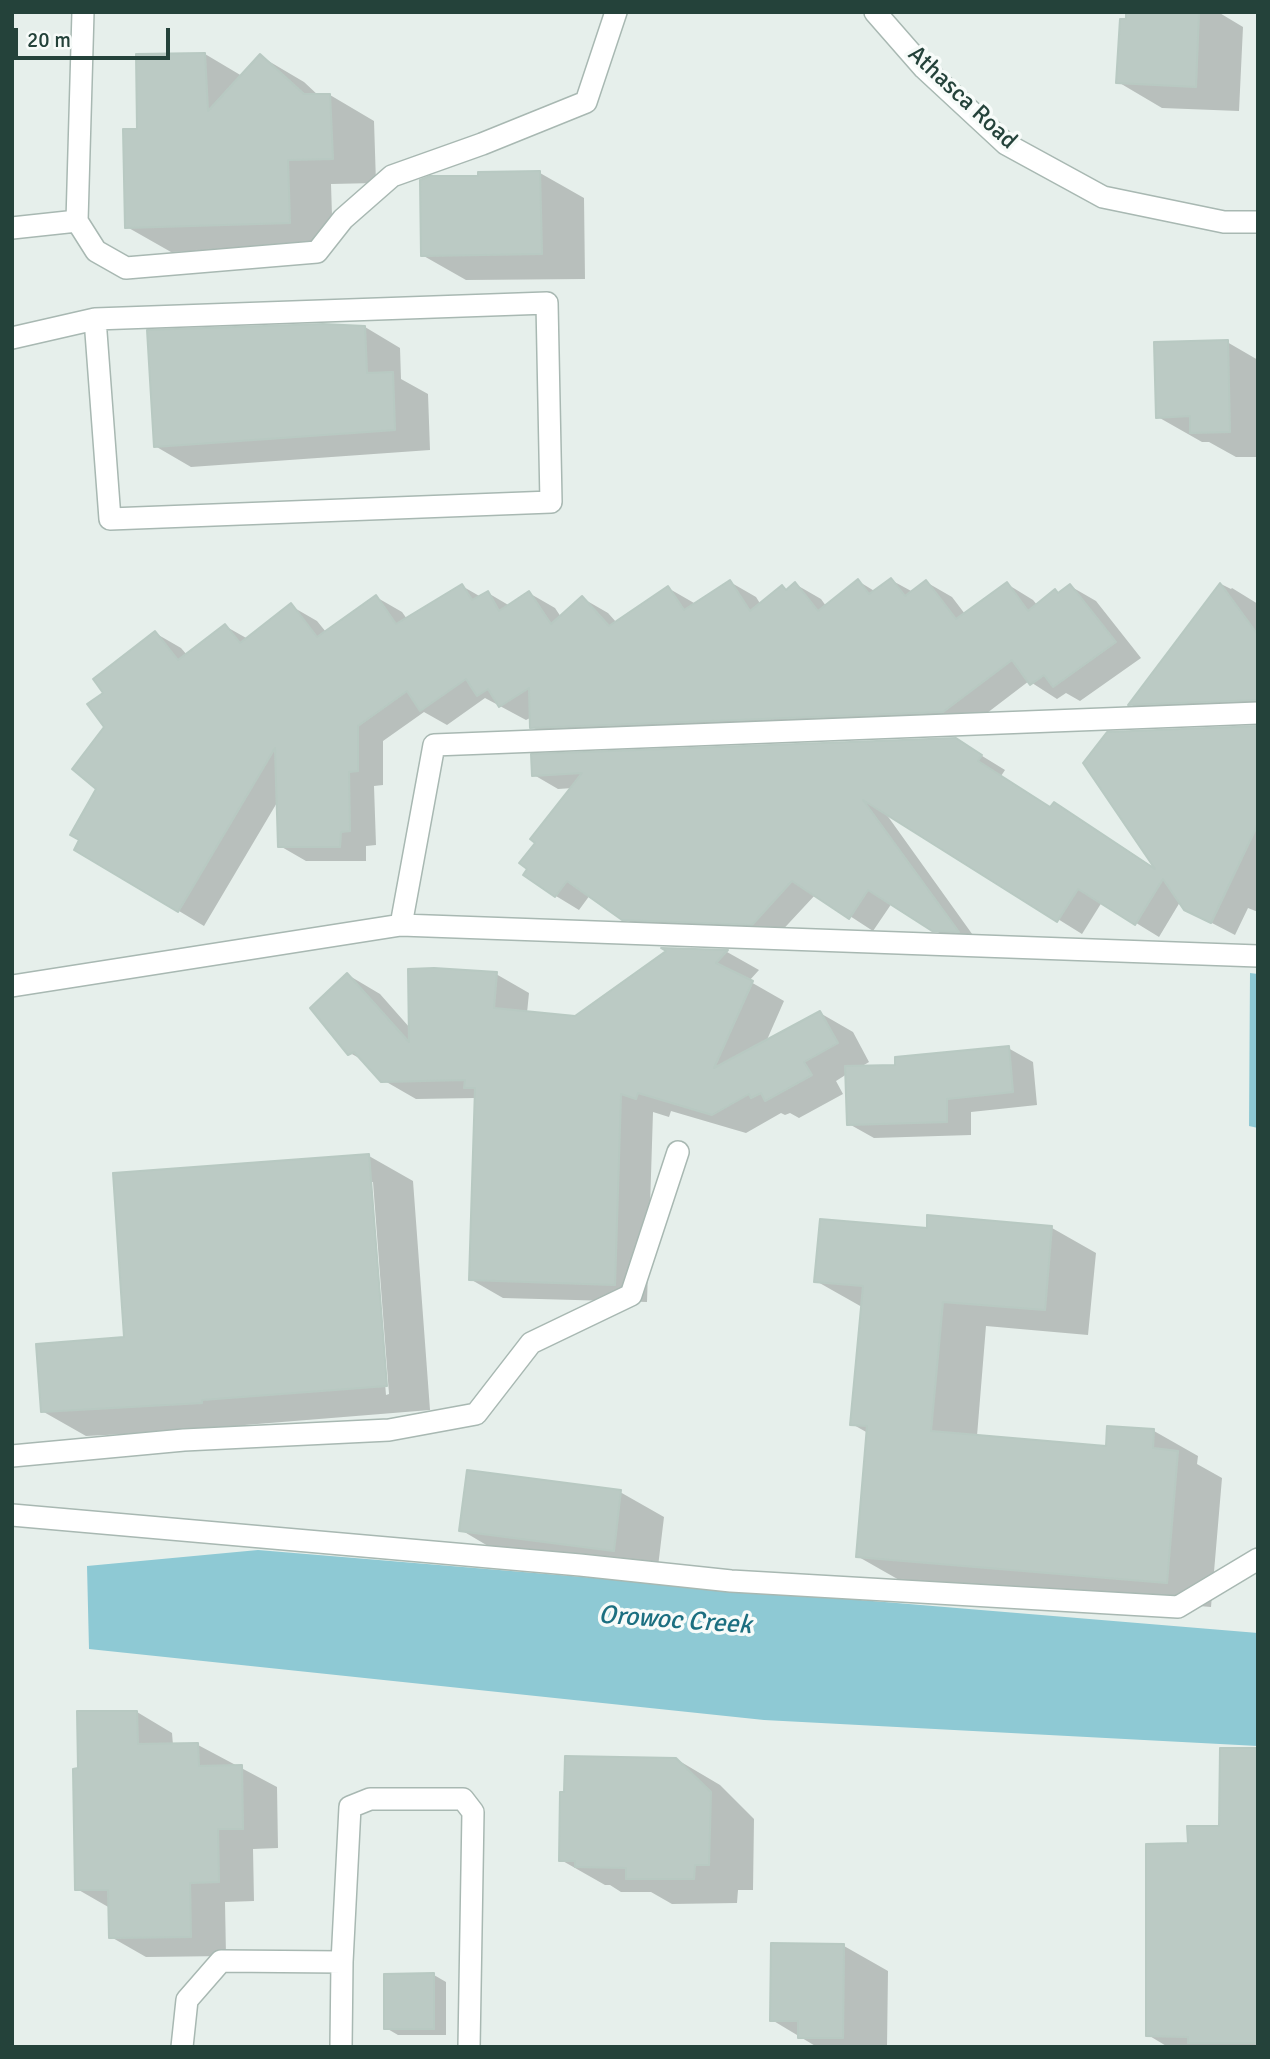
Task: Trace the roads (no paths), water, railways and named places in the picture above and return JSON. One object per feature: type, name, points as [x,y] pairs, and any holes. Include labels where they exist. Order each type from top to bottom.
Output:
[{"type":"street","points":[[83,12],[77,221],[96,251],[126,268],[317,252],[343,219],[392,176],[482,144],[586,102],[616,12]]},
{"type":"street","name":"Athasca Road","points":[[875,12],[925,68],[1006,144],[1102,197],[1224,222],[1258,222]]},
{"type":"street","points":[[12,228],[77,221]]},
{"type":"street","points":[[12,338],[95,319],[547,303],[551,502],[110,519],[95,319]]},
{"type":"street","points":[[401,926],[434,745],[1258,713]]},
{"type":"street","points":[[12,986],[401,926],[1258,956]]},
{"type":"street","points":[[12,1456],[184,1440],[389,1430],[476,1414],[531,1343],[631,1294],[678,1152]]},
{"type":"street","points":[[12,1515],[580,1565],[731,1581],[1178,1606],[1258,1559]]},
{"type":"street","points":[[341,2047],[342,1962],[350,1807],[370,1799],[463,1799],[473,1812],[469,2047]]},
{"type":"street","points":[[182,2047],[187,2000],[221,1961],[342,1962]]},
{"type":"water","points":[[1250,973],[1258,974],[1258,1128],[1249,1126]]},
{"type":"water","name":"Orowoc Creek","points":[[258,1550],[1258,1633],[1258,1746],[764,1720],[89,1649],[87,1566]]}]
